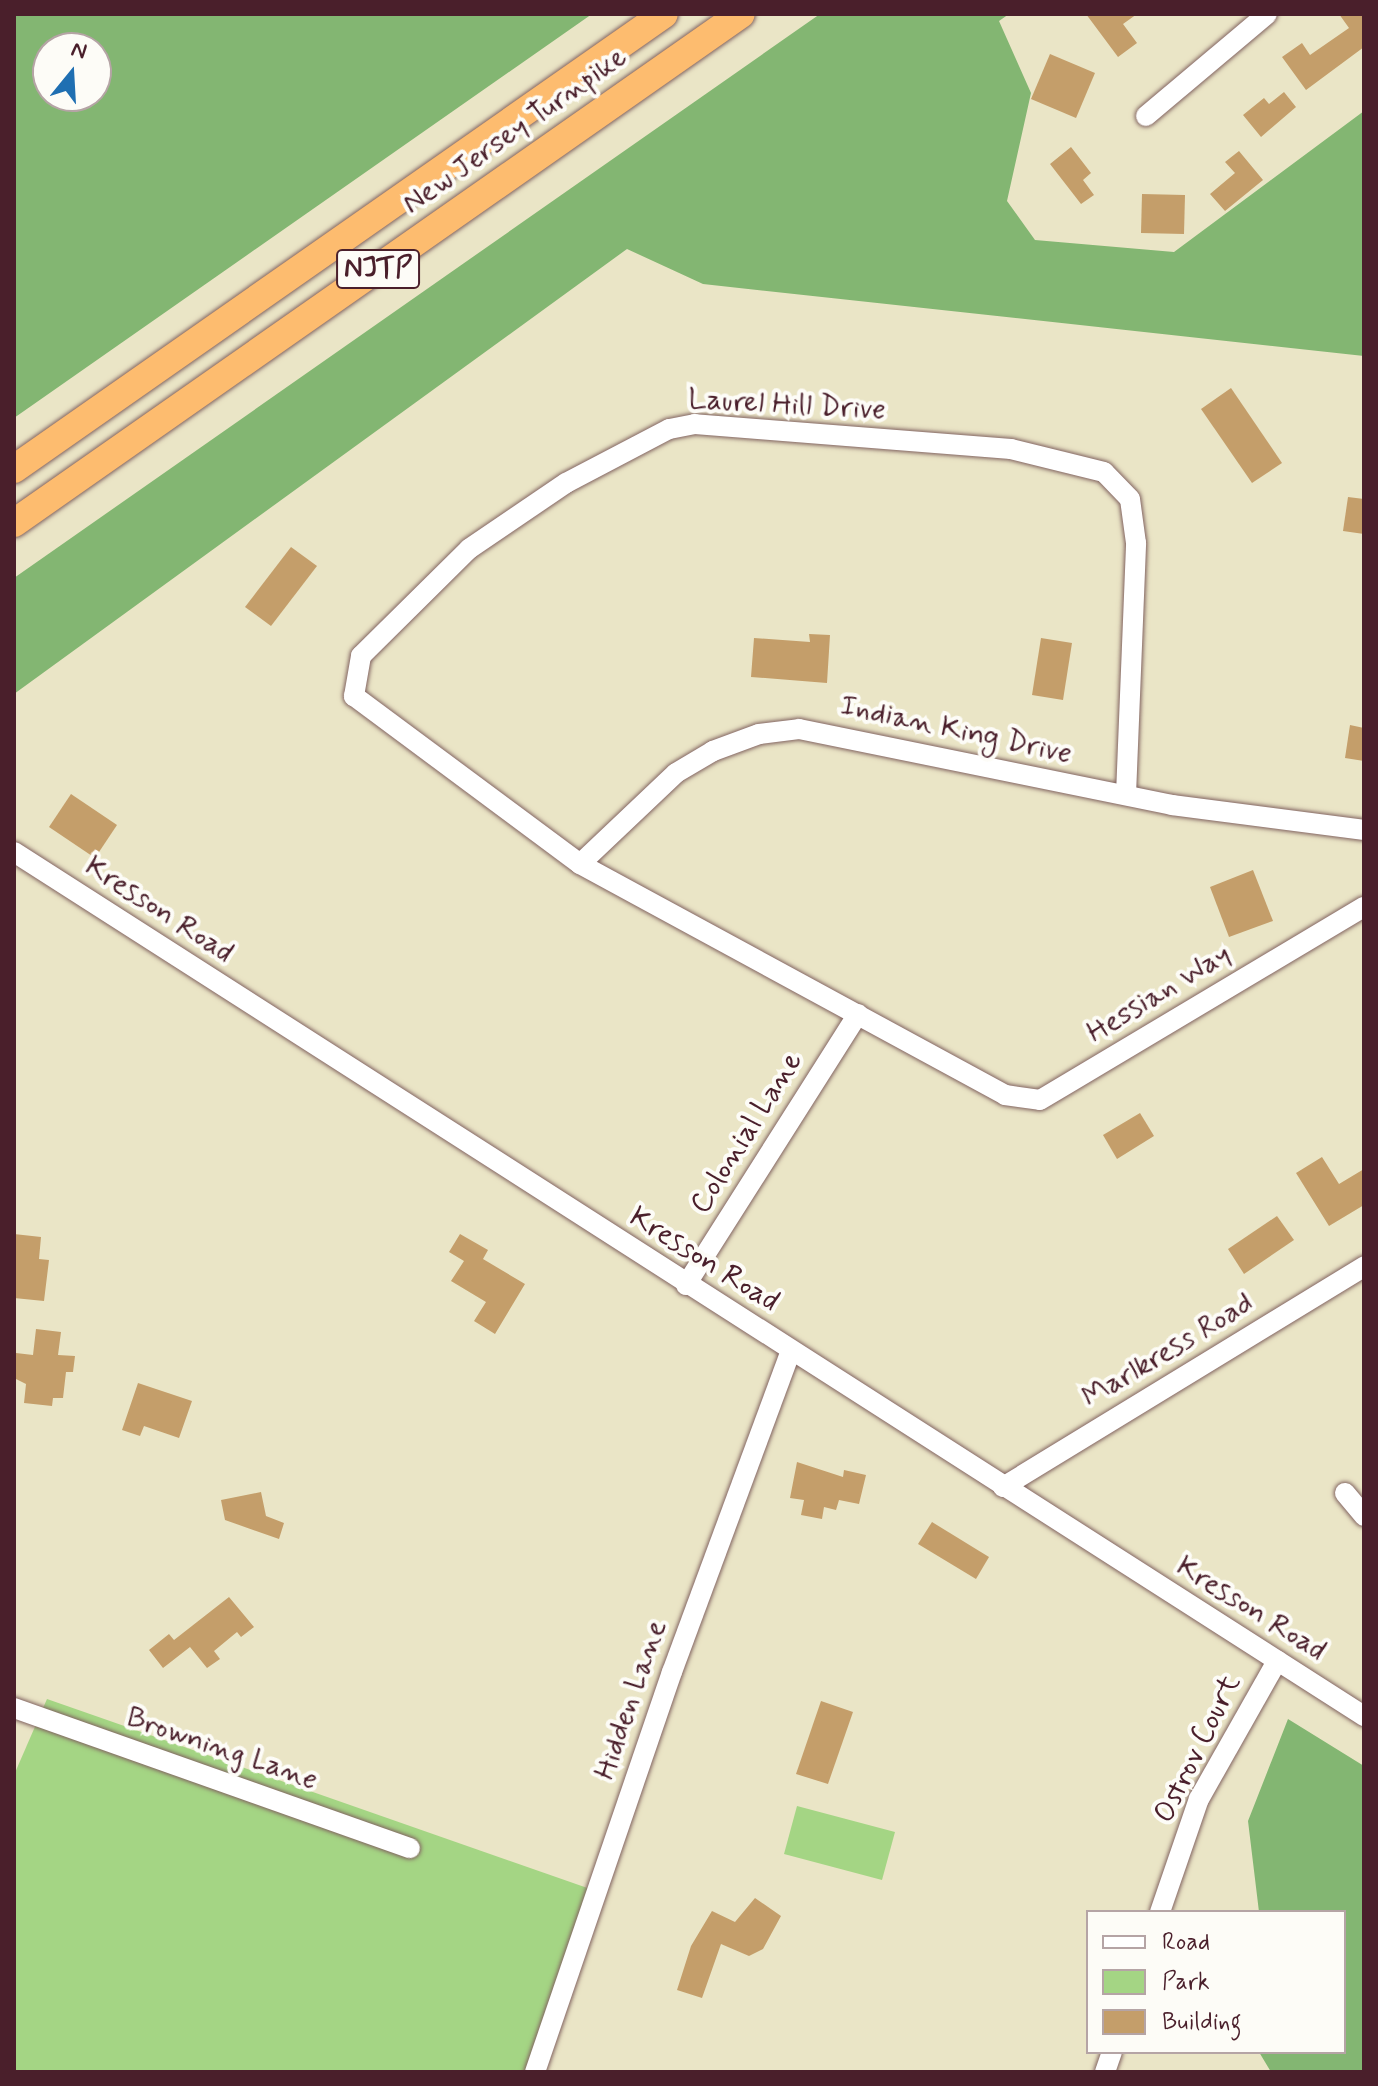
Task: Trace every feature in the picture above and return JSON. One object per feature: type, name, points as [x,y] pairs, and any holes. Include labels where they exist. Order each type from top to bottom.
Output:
[{"type":"highway","name":"New Jersey Turnpike","points":[[14,469],[664,14]]},
{"type":"highway","name":"New Jersey Turnpike","points":[[14,523],[741,14]]},
{"type":"street","points":[[1146,116],[1267,14]]},
{"type":"street","name":"Laurel Hill Drive","points":[[979,1085],[858,1014],[580,864],[354,696],[361,656],[501,524],[669,429],[695,424],[1011,449],[1104,472],[1123,488],[1130,499],[1136,543],[1126,795]]},
{"type":"street","name":"Indian King Drive","points":[[580,864],[676,773],[713,751],[770,730],[799,729],[1126,795],[1364,830]]},
{"type":"street","name":"Kresson Road","points":[[14,852],[686,1285],[1364,1716]]},
{"type":"street","name":"Hessian Way","points":[[979,1085],[1040,1100],[1364,907]]},
{"type":"street","name":"Colonial Lane","points":[[686,1285],[858,1014]]},
{"type":"street","name":"Marlkress Road","points":[[1003,1487],[1364,1267]]},
{"type":"street","name":"Hidden Lane","points":[[535,2072],[672,1672],[791,1351]]},
{"type":"street","points":[[1345,1493],[1364,1516]]},
{"type":"street","name":"Ostrov Court","points":[[1161,1910],[1199,1799],[1277,1661]]},
{"type":"street","name":"Browning Lane","points":[[14,1708],[410,1848]]},
{"type":"green space","points":[[14,14],[592,14],[14,418]]},
{"type":"green space","points":[[820,14],[1009,14],[999,21],[1031,93],[1007,201],[1035,240],[1174,252],[1364,111],[1364,356],[703,284],[627,249],[14,694],[14,578]]},
{"type":"green space","points":[[47,1699],[596,1891],[540,2072],[14,2072],[14,1775]]},
{"type":"green space","points":[[1288,1719],[1364,1766],[1364,2072],[1271,2072],[1260,2054],[1346,2054],[1346,1910],[1259,1910],[1248,1821]]},
{"type":"green space","points":[[797,1806],[895,1832],[882,1880],[784,1854]]},
{"type":"building","points":[[1086,14],[1137,14],[1123,24],[1137,43],[1118,57]]},
{"type":"building","points":[[1339,14],[1364,14],[1364,47],[1306,90],[1282,57],[1302,43],[1310,55],[1349,28]]},
{"type":"building","points":[[1050,54],[1095,73],[1076,118],[1031,99]]},
{"type":"building","points":[[1284,92],[1296,107],[1261,137],[1243,115],[1264,98],[1269,104]]},
{"type":"building","points":[[1071,147],[1091,173],[1083,180],[1094,195],[1081,204],[1050,164]]},
{"type":"building","points":[[1239,151],[1263,180],[1225,211],[1210,194],[1235,173],[1225,162]]},
{"type":"building","points":[[1142,194],[1185,195],[1184,234],[1141,233]]},
{"type":"building","points":[[1231,388],[1282,463],[1252,483],[1201,409]]},
{"type":"building","points":[[1348,497],[1364,499],[1364,534],[1343,531]]},
{"type":"building","points":[[291,547],[317,566],[271,626],[245,607]]},
{"type":"building","points":[[809,634],[830,635],[827,683],[751,677],[754,638],[810,642]]},
{"type":"building","points":[[1041,638],[1072,643],[1063,700],[1032,695]]},
{"type":"building","points":[[1350,725],[1364,728],[1364,761],[1345,758]]},
{"type":"building","points":[[71,794],[117,825],[95,858],[49,827]]},
{"type":"building","points":[[1253,870],[1273,921],[1229,937],[1210,887]]},
{"type":"building","points":[[1140,1113],[1154,1136],[1117,1159],[1103,1135]]},
{"type":"building","points":[[1322,1157],[1339,1184],[1364,1169],[1364,1205],[1329,1226],[1296,1173]]},
{"type":"building","points":[[1277,1216],[1294,1240],[1244,1274],[1228,1249]]},
{"type":"building","points":[[14,1234],[41,1237],[39,1259],[49,1260],[44,1301],[14,1298]]},
{"type":"building","points":[[460,1234],[488,1250],[483,1259],[525,1284],[495,1334],[474,1321],[486,1302],[451,1281],[464,1261],[449,1252]]},
{"type":"building","points":[[36,1329],[61,1332],[58,1355],[75,1356],[73,1372],[66,1372],[63,1398],[53,1398],[52,1406],[24,1403],[26,1384],[14,1378],[16,1353],[33,1355]]},
{"type":"building","points":[[138,1383],[192,1401],[179,1438],[144,1426],[140,1436],[122,1430]]},
{"type":"building","points":[[797,1462],[843,1477],[844,1470],[866,1475],[859,1504],[839,1500],[836,1510],[824,1507],[822,1519],[801,1515],[804,1500],[790,1498]]},
{"type":"building","points":[[261,1492],[266,1516],[284,1523],[279,1539],[225,1520],[221,1500]]},
{"type":"building","points":[[932,1522],[989,1557],[976,1579],[918,1544]]},
{"type":"building","points":[[229,1597],[254,1627],[241,1637],[237,1632],[214,1651],[220,1659],[207,1668],[190,1647],[163,1668],[149,1650],[169,1634],[174,1640]]},
{"type":"building","points":[[821,1701],[853,1712],[828,1784],[796,1774]]},
{"type":"building","points":[[755,1898],[781,1916],[763,1949],[749,1956],[721,1944],[702,1998],[677,1990],[691,1946],[712,1911],[735,1922]]}]
